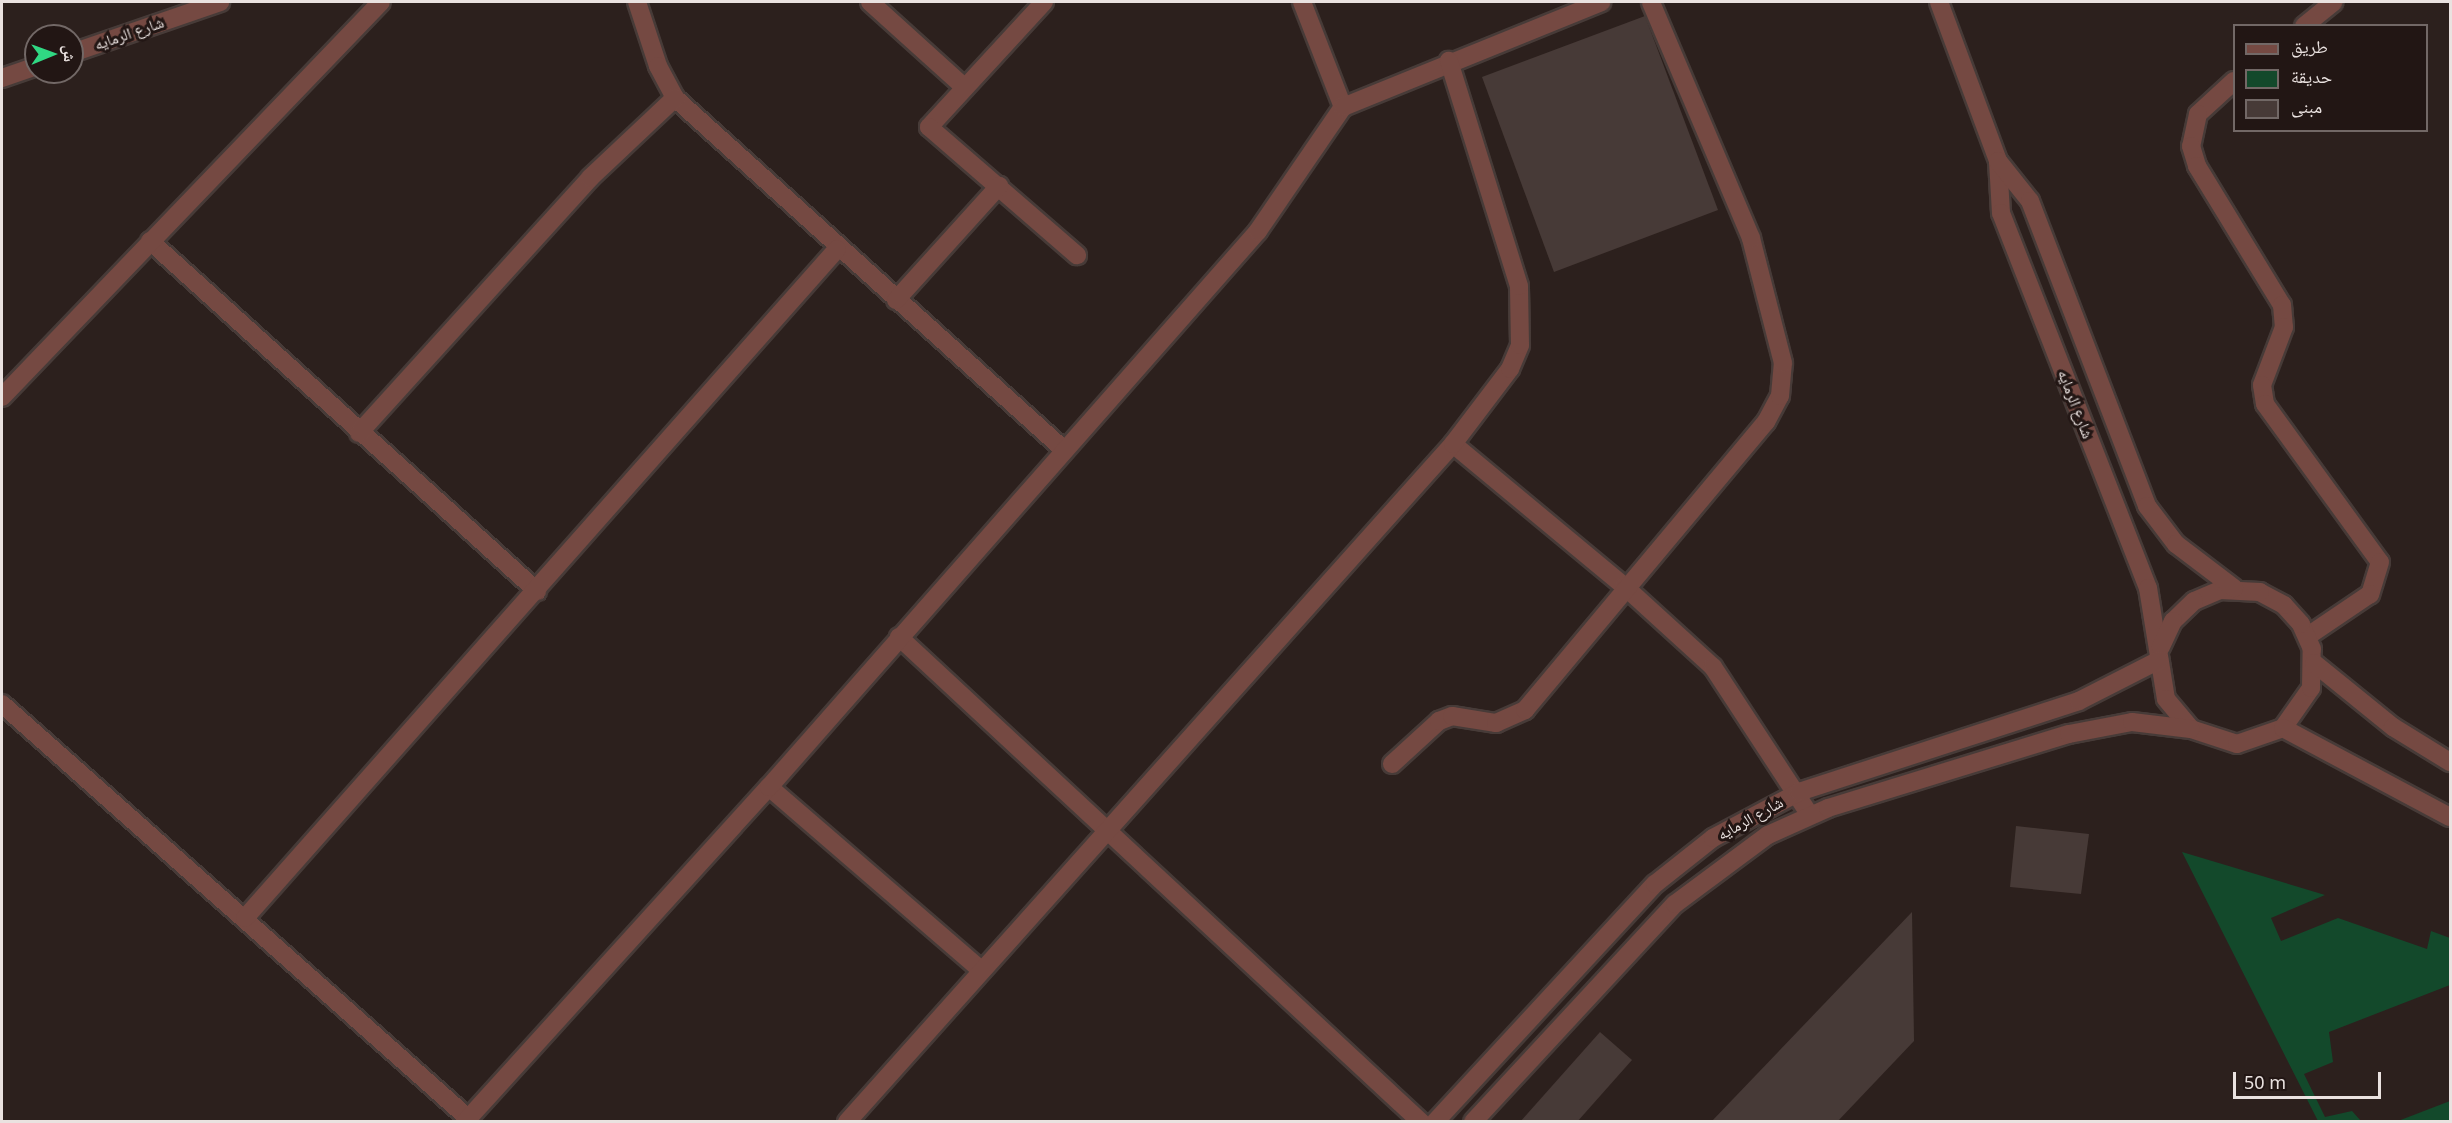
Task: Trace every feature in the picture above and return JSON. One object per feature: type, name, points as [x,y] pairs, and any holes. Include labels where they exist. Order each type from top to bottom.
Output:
[{"type":"street","name":"شارع الرمايه","points":[[84,50],[220,2]]},
{"type":"street","points":[[5,386],[150,241],[381,2]]},
{"type":"street","points":[[637,2],[658,66],[675,98],[837,249],[1063,449]]},
{"type":"street","points":[[870,2],[964,87]]},
{"type":"street","points":[[1044,2],[929,127],[1077,255]]},
{"type":"street","points":[[1302,2],[1343,107]]},
{"type":"street","points":[[2,704],[245,918],[466,1120],[769,787],[1063,449],[1258,231],[1343,107],[1449,61],[1601,2]]},
{"type":"street","points":[[1392,764],[1439,721],[1452,716],[1496,723],[1525,710],[1624,586],[1766,422],[1784,380],[1746,224],[1651,2]]},
{"type":"street","name":"شارع الرمايه","points":[[1435,1122],[1655,884],[1713,838],[1800,792],[2079,701],[2160,654],[2134,551],[2001,213],[1998,161],[1939,2]]},
{"type":"street","points":[[2306,24],[2334,2]]},
{"type":"street","points":[[847,1122],[1104,828],[1453,444],[1510,369],[1522,319],[1519,286],[1449,61]]},
{"type":"street","points":[[2,78],[24,70]]},
{"type":"street","points":[[2233,83],[2198,114],[2191,146],[2197,166],[2282,305],[2284,327],[2262,385],[2265,404],[2380,562],[2370,594],[2308,636]]},
{"type":"street","points":[[359,433],[590,178],[675,98]]},
{"type":"street","name":"شارع الرمايه","points":[[1998,161],[2030,201],[2146,506],[2176,544],[2234,588]]},
{"type":"street","points":[[896,300],[999,186]]},
{"type":"street","points":[[150,241],[359,433],[537,591]]},
{"type":"street","points":[[245,918],[537,591],[837,249]]},
{"type":"street","points":[[1453,444],[1624,586],[1713,667],[1800,792],[1810,815]]},
{"type":"street","points":[[2234,588],[2273,597],[2294,614],[2308,636],[2314,663],[2306,700],[2283,728],[2237,744],[2191,729],[2166,699],[2160,654],[2183,610],[2206,594],[2234,588]]},
{"type":"street","points":[[899,636],[1421,1122]]},
{"type":"street","points":[[2314,663],[2393,727],[2451,762]]},
{"type":"street","name":"شارع الرمايه","points":[[1473,1122],[1692,888],[1748,846],[1810,815],[2093,728],[2142,723],[2191,729]]},
{"type":"street","points":[[2283,728],[2451,817]]},
{"type":"street","points":[[769,787],[981,970]]},
{"type":"green space","points":[[2182,852],[2325,895],[2271,918],[2281,941],[2338,918],[2427,949],[2431,931],[2450,938],[2450,985],[2329,1032],[2333,1062],[2304,1074],[2325,1117],[2352,1111],[2361,1121],[2318,1121]]},
{"type":"green space","points":[[2450,1101],[2450,1121],[2398,1121]]},
{"type":"building","points":[[1645,16],[1718,210],[1554,272],[1482,77]]},
{"type":"building","points":[[2016,826],[2089,834],[2081,894],[2010,887]]},
{"type":"building","points":[[1912,912],[1914,1041],[1837,1122],[1711,1122]]},
{"type":"building","points":[[1600,1032],[1632,1060],[1577,1122],[1520,1122]]}]
